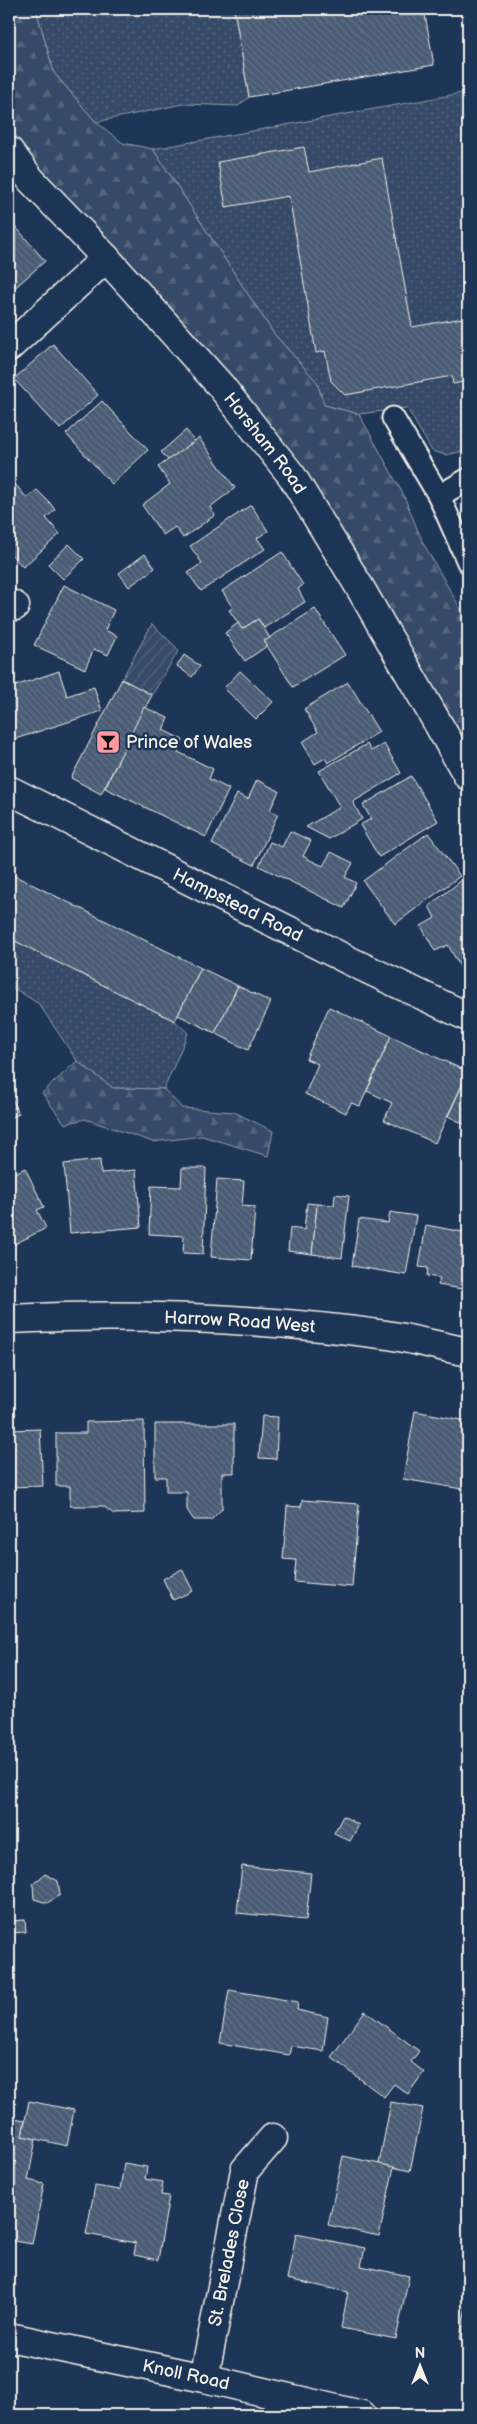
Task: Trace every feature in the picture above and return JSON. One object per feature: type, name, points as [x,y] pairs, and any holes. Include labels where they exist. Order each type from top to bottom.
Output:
[{"type":"street","name":"Horsham Road","points":[[9,151],[31,180],[106,258],[220,385],[292,476],[359,586],[468,776]]},
{"type":"street","points":[[9,347],[106,258]]},
{"type":"street","name":"Hampstead Road","points":[[9,790],[352,962],[468,1017]]},
{"type":"street","name":"Harrow Road West","points":[[9,1319],[135,1315],[257,1321],[388,1335],[468,1352]]},
{"type":"street","name":"St. Brelades Close","points":[[204,2378],[245,2170],[273,2138]]},
{"type":"street","name":"Knoll Road","points":[[9,2337],[204,2378],[362,2415]]},
{"type":"lane","points":[[393,418],[439,496],[468,562]]},
{"type":"lane","points":[[439,496],[468,479]]},
{"type":"green space","points":[[9,9],[36,9],[54,73],[96,122],[123,143],[153,149],[274,334],[317,382],[324,405],[359,414],[403,494],[423,543],[468,622],[468,748],[367,579],[45,175],[9,126]]},
{"type":"green space","points":[[36,9],[234,9],[249,97],[238,106],[183,104],[96,122],[54,73]]},
{"type":"green space","points":[[468,92],[468,450],[446,455],[432,451],[407,408],[359,414],[324,405],[317,382],[274,334],[153,149]]},
{"type":"green space","points":[[152,624],[179,650],[152,695],[122,679]]},
{"type":"green space","points":[[9,938],[175,1021],[188,1033],[164,1089],[113,1088],[77,1061],[39,1004],[9,985]]},
{"type":"green space","points":[[77,1061],[113,1088],[164,1089],[182,1108],[234,1112],[273,1131],[268,1156],[202,1136],[153,1142],[85,1119],[65,1124],[42,1093]]},
{"type":"building","points":[[234,9],[424,9],[434,65],[249,97]]},
{"type":"building","points":[[304,147],[309,172],[382,158],[412,327],[468,317],[468,381],[453,384],[452,376],[345,395],[331,381],[325,351],[316,353],[289,196],[226,207],[218,162]]},
{"type":"building","points":[[9,219],[45,261],[9,293]]},
{"type":"building","points":[[53,344],[98,395],[60,429],[14,379]]},
{"type":"building","points":[[102,401],[148,450],[112,484],[66,434]]},
{"type":"building","points":[[186,430],[195,441],[168,460],[161,452]]},
{"type":"building","points":[[199,438],[235,488],[210,507],[215,515],[183,538],[175,527],[163,535],[142,505],[170,484],[158,467]]},
{"type":"building","points":[[15,484],[27,498],[37,490],[50,503],[55,510],[46,518],[60,534],[23,567],[9,552],[9,490]]},
{"type":"building","points":[[251,505],[268,531],[257,538],[265,549],[201,591],[188,573],[202,563],[190,546]]},
{"type":"building","points":[[69,544],[84,559],[63,579],[48,564]]},
{"type":"building","points":[[282,552],[303,585],[298,589],[305,602],[264,628],[258,619],[242,629],[229,610],[233,608],[222,591]]},
{"type":"building","points":[[145,554],[155,568],[129,587],[119,573]]},
{"type":"building","points":[[64,585],[114,610],[105,630],[117,636],[108,655],[94,649],[85,669],[34,645]]},
{"type":"building","points":[[315,609],[345,655],[293,687],[264,641]]},
{"type":"building","points":[[258,619],[270,638],[264,641],[267,646],[245,661],[225,633],[238,623],[242,629]]},
{"type":"building","points":[[184,655],[200,666],[192,677],[177,666]]},
{"type":"building","points":[[59,671],[67,696],[94,687],[102,711],[12,740],[9,731],[9,688]]},
{"type":"building","points":[[240,671],[273,702],[256,719],[224,688]]},
{"type":"building","name":"Prince of Wales","points":[[122,679],[152,695],[101,794],[71,778]]},
{"type":"building","points":[[348,682],[379,732],[328,763],[325,758],[315,764],[302,742],[318,732],[304,709]]},
{"type":"building","points":[[144,707],[168,718],[163,730],[183,740],[178,752],[213,769],[209,779],[229,789],[206,837],[105,788]]},
{"type":"building","points":[[367,744],[371,751],[384,744],[401,773],[353,802],[362,819],[329,839],[306,827],[340,807],[319,771]]},
{"type":"building","points":[[411,776],[438,821],[379,857],[360,825],[371,819],[363,805]]},
{"type":"building","points":[[257,780],[279,791],[270,810],[278,814],[254,865],[212,844],[237,794],[248,799]]},
{"type":"building","points":[[290,831],[311,841],[303,856],[312,861],[323,866],[331,852],[353,863],[345,877],[356,883],[344,908],[259,866],[270,842],[282,847]]},
{"type":"building","points":[[428,833],[460,876],[395,924],[363,881]]},
{"type":"building","points":[[9,873],[201,968],[175,1021],[9,938]]},
{"type":"building","points":[[467,876],[468,973],[462,970],[448,945],[435,951],[421,926],[435,918],[429,906]]},
{"type":"building","points":[[201,968],[238,986],[215,1033],[178,1015]]},
{"type":"building","points":[[238,986],[271,1002],[248,1050],[215,1033]]},
{"type":"building","points":[[329,1007],[391,1036],[360,1106],[351,1103],[346,1113],[305,1094],[318,1064],[306,1059]]},
{"type":"building","points":[[391,1036],[468,1072],[435,1143],[384,1120],[392,1103],[367,1091]]},
{"type":"building","points":[[465,1079],[468,1080],[468,1126],[448,1116]]},
{"type":"building","points":[[12,1098],[19,1114],[9,1118],[9,1099]]},
{"type":"building","points":[[100,1160],[101,1173],[136,1170],[141,1227],[70,1233],[64,1164]]},
{"type":"building","points":[[25,1168],[44,1207],[37,1210],[46,1228],[9,1247],[9,1176]]},
{"type":"building","points":[[182,1168],[206,1168],[203,1254],[183,1253],[184,1236],[149,1234],[151,1186],[181,1187]]},
{"type":"building","points":[[217,1179],[244,1181],[242,1206],[255,1207],[251,1260],[211,1257]]},
{"type":"building","points":[[335,1194],[349,1196],[342,1258],[312,1254],[317,1204],[334,1205]]},
{"type":"building","points":[[307,1203],[317,1204],[312,1254],[288,1251],[290,1228],[304,1230]]},
{"type":"building","points":[[390,1212],[416,1216],[406,1275],[352,1266],[359,1219],[388,1223]]},
{"type":"building","points":[[426,1225],[468,1233],[468,1290],[438,1285],[440,1278],[427,1276],[428,1268],[419,1267]]},
{"type":"building","points":[[415,1411],[468,1421],[463,1463],[468,1464],[468,1490],[403,1479]]},
{"type":"building","points":[[262,1416],[278,1417],[276,1459],[259,1458]]},
{"type":"building","points":[[144,1421],[145,1513],[114,1514],[103,1506],[70,1506],[70,1486],[56,1486],[56,1433],[86,1433],[86,1422]]},
{"type":"building","points":[[155,1424],[234,1424],[234,1473],[222,1473],[222,1509],[211,1520],[194,1520],[187,1510],[187,1492],[166,1492],[166,1477],[155,1477]]},
{"type":"building","points":[[40,1429],[43,1486],[9,1487],[9,1430]]},
{"type":"building","points":[[302,1500],[359,1504],[352,1587],[294,1582],[296,1560],[283,1559],[287,1506],[301,1507]]},
{"type":"building","points":[[182,1569],[193,1591],[173,1600],[163,1579]]},
{"type":"building","points":[[343,1816],[359,1825],[350,1841],[334,1833]]},
{"type":"building","points":[[242,1866],[311,1873],[306,1920],[237,1913]]},
{"type":"building","points":[[45,1874],[58,1881],[60,1895],[47,1903],[34,1899],[33,1884]]},
{"type":"building","points":[[25,1920],[26,1932],[9,1933],[9,1921]]},
{"type":"building","points":[[229,1990],[298,2002],[297,2010],[328,2017],[323,2051],[291,2046],[289,2055],[220,2043]]},
{"type":"building","points":[[365,2011],[419,2051],[411,2062],[424,2072],[408,2094],[394,2084],[384,2097],[331,2057]]},
{"type":"building","points":[[29,2101],[74,2110],[67,2146],[22,2136]]},
{"type":"building","points":[[391,2102],[423,2108],[410,2171],[379,2164]]},
{"type":"building","points":[[9,2117],[25,2120],[22,2136],[36,2139],[28,2180],[44,2184],[32,2244],[9,2240]]},
{"type":"building","points":[[343,2156],[394,2167],[379,2236],[328,2225]]},
{"type":"building","points":[[124,2163],[147,2167],[145,2179],[163,2182],[161,2195],[169,2196],[158,2260],[134,2255],[136,2243],[86,2234],[95,2186],[120,2190]]},
{"type":"building","points":[[296,2234],[365,2248],[361,2266],[409,2276],[396,2339],[341,2328],[348,2292],[287,2279]]},
{"type":"building","points":[[468,2295],[468,2341],[460,2339]]},
{"type":"place","name":"Prince of Wales","points":[[108,742]]}]
